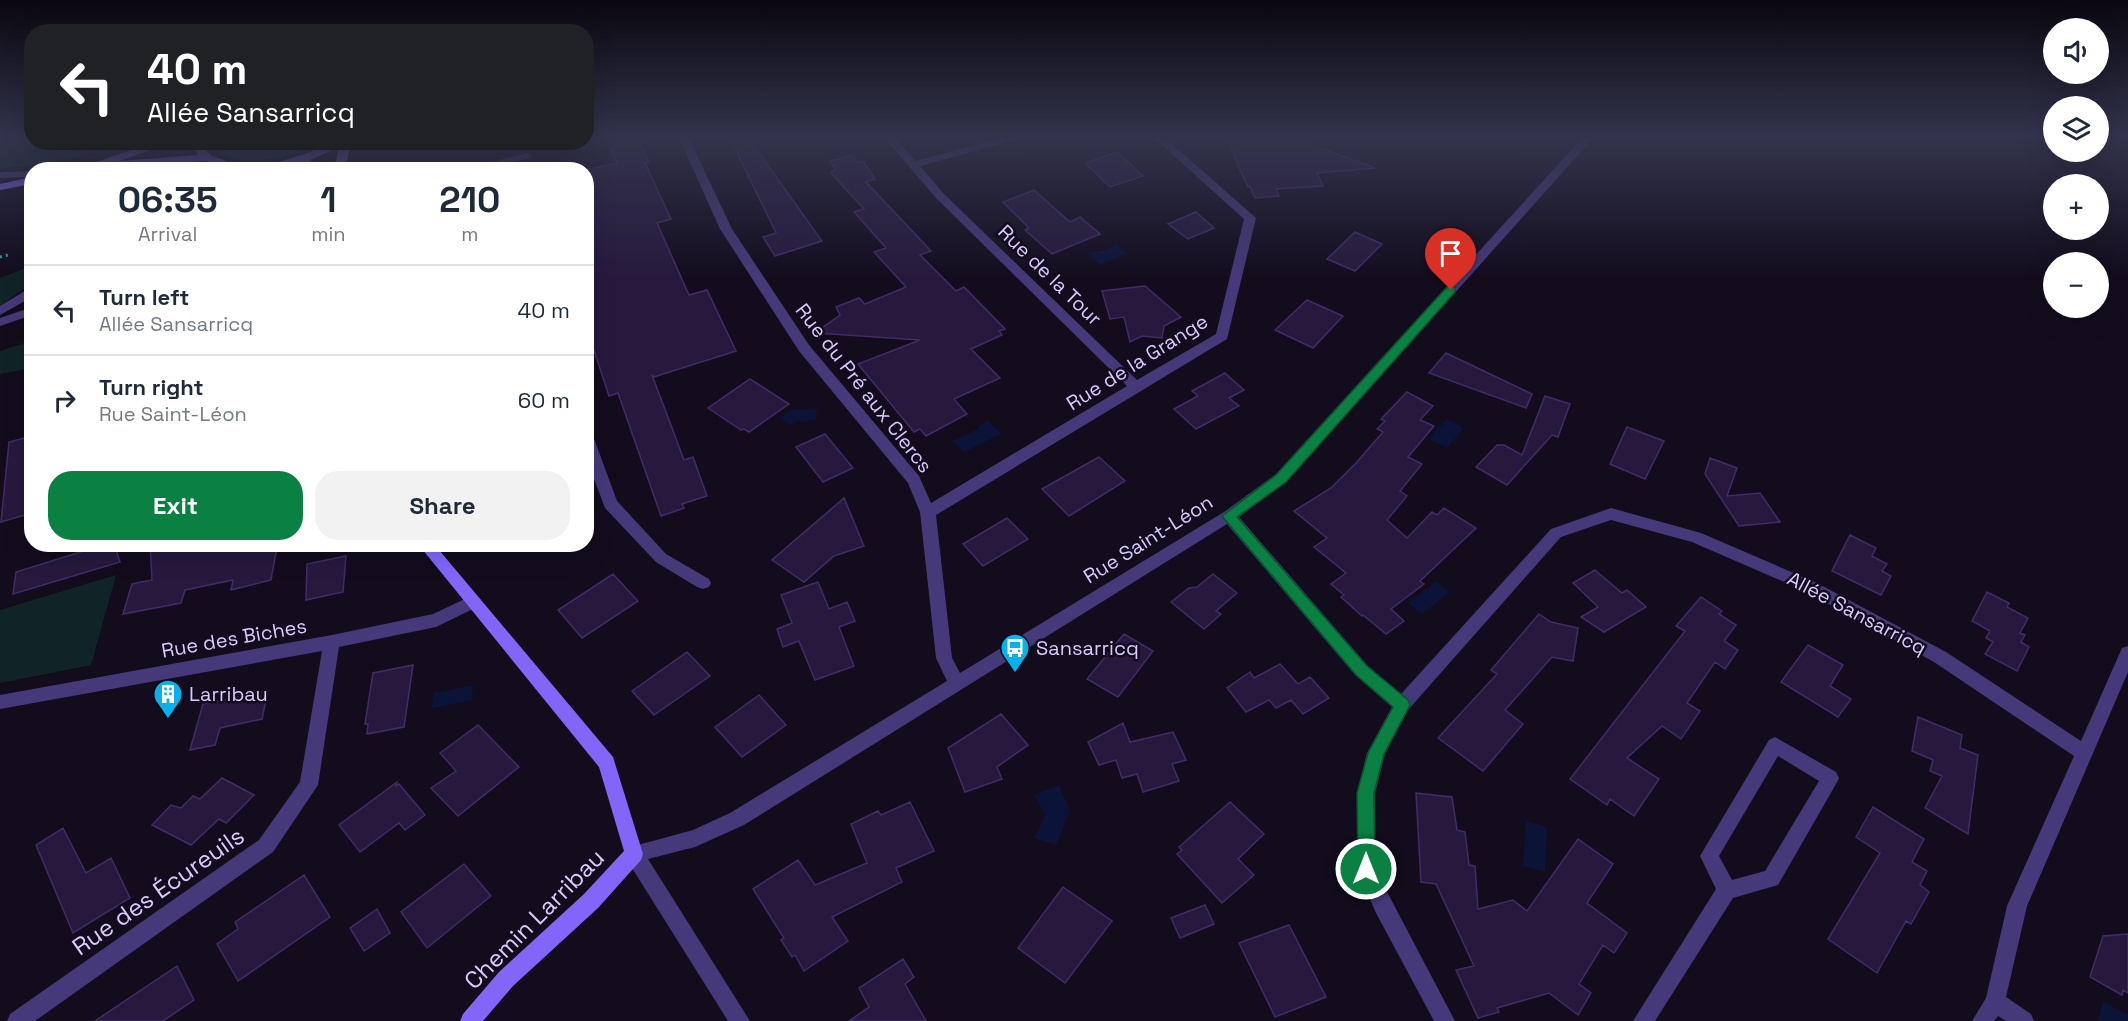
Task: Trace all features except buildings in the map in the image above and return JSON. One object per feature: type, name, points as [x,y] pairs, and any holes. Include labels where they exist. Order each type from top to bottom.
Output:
[{"type":"street","points":[[0,187],[15,184]]},
{"type":"street","name":"Rue du Pré aux Clercs","points":[[705,184],[726,229],[804,348],[914,480],[928,513],[944,658],[957,683]]},
{"type":"street","name":"Rue de la Tour","points":[[929,184],[1137,388]]},
{"type":"street","name":"Rue de la Grange","points":[[928,513],[1222,336],[1250,218],[1211,184]]},
{"type":"street","name":"Rue Saint-Léon","points":[[634,854],[695,838],[737,819],[1228,516],[1281,478],[1547,184]]},
{"type":"street","points":[[594,459],[610,504],[661,558],[703,583]]},
{"type":"street","name":"Allée Sansarricq","points":[[1445,1021],[1383,906],[1366,869],[1366,793],[1376,753],[1402,705],[1556,533],[1611,514],[1696,537],[1811,586],[1940,657],[2084,753]]},
{"type":"street","points":[[1228,516],[1362,670],[1402,705]]},
{"type":"street","points":[[431,552],[607,763],[634,854],[741,1021]]},
{"type":"street","name":"Rue des Biches","points":[[0,702],[332,642],[436,620],[471,602]]},
{"type":"street","name":"Rue des Écureuils","points":[[17,1021],[266,846],[309,785],[332,642]]},
{"type":"street","points":[[1982,1021],[1995,1002],[2017,906],[2128,653]]},
{"type":"street","points":[[1643,1021],[1727,890],[1771,879],[1830,778],[1775,745],[1709,855],[1727,890]]},
{"type":"street","name":"Chemin Larribau","points":[[470,1021],[506,979],[591,901],[634,854]]},
{"type":"street","points":[[1995,1002],[2024,1021]]},
{"type":"lane","points":[[0,311],[24,297]]},
{"type":"lane","points":[[0,324],[24,314]]},
{"type":"lane","points":[[0,324],[24,320]]},
{"type":"path","points":[[0,257],[8,255]]},
{"type":"green space","points":[[24,269],[24,288],[0,306],[0,278]]},
{"type":"green space","points":[[24,343],[24,369],[0,374],[0,351]]},
{"type":"green space","points":[[116,575],[91,665],[0,683],[0,610]]},
{"type":"water","points":[[1116,245],[1127,254],[1100,265],[1087,253],[1101,251]]},
{"type":"water","points":[[817,409],[816,420],[796,422],[790,425],[780,418],[791,410]]},
{"type":"water","points":[[1446,419],[1464,428],[1447,448],[1430,439]]},
{"type":"water","points":[[988,420],[1001,434],[964,452],[953,441],[978,429]]},
{"type":"water","points":[[1436,581],[1450,592],[1422,614],[1408,603]]},
{"type":"water","points":[[473,685],[472,700],[432,708],[434,693]]},
{"type":"water","points":[[1059,785],[1070,811],[1056,845],[1034,838],[1045,815],[1034,795]]},
{"type":"water","points":[[1526,821],[1547,827],[1545,872],[1523,866]]},
{"type":"water","points":[[2103,1001],[2128,1015],[2128,1021],[2098,1021]]},
{"type":"place","name":"Sansarricq","points":[[1015,674]]},
{"type":"place","name":"Larribau","points":[[168,720]]},
{"type":"route","points":[[1366,869],[1366,793],[1376,753],[1402,705],[1362,670],[1228,516],[1281,478],[1451,290]]}]
